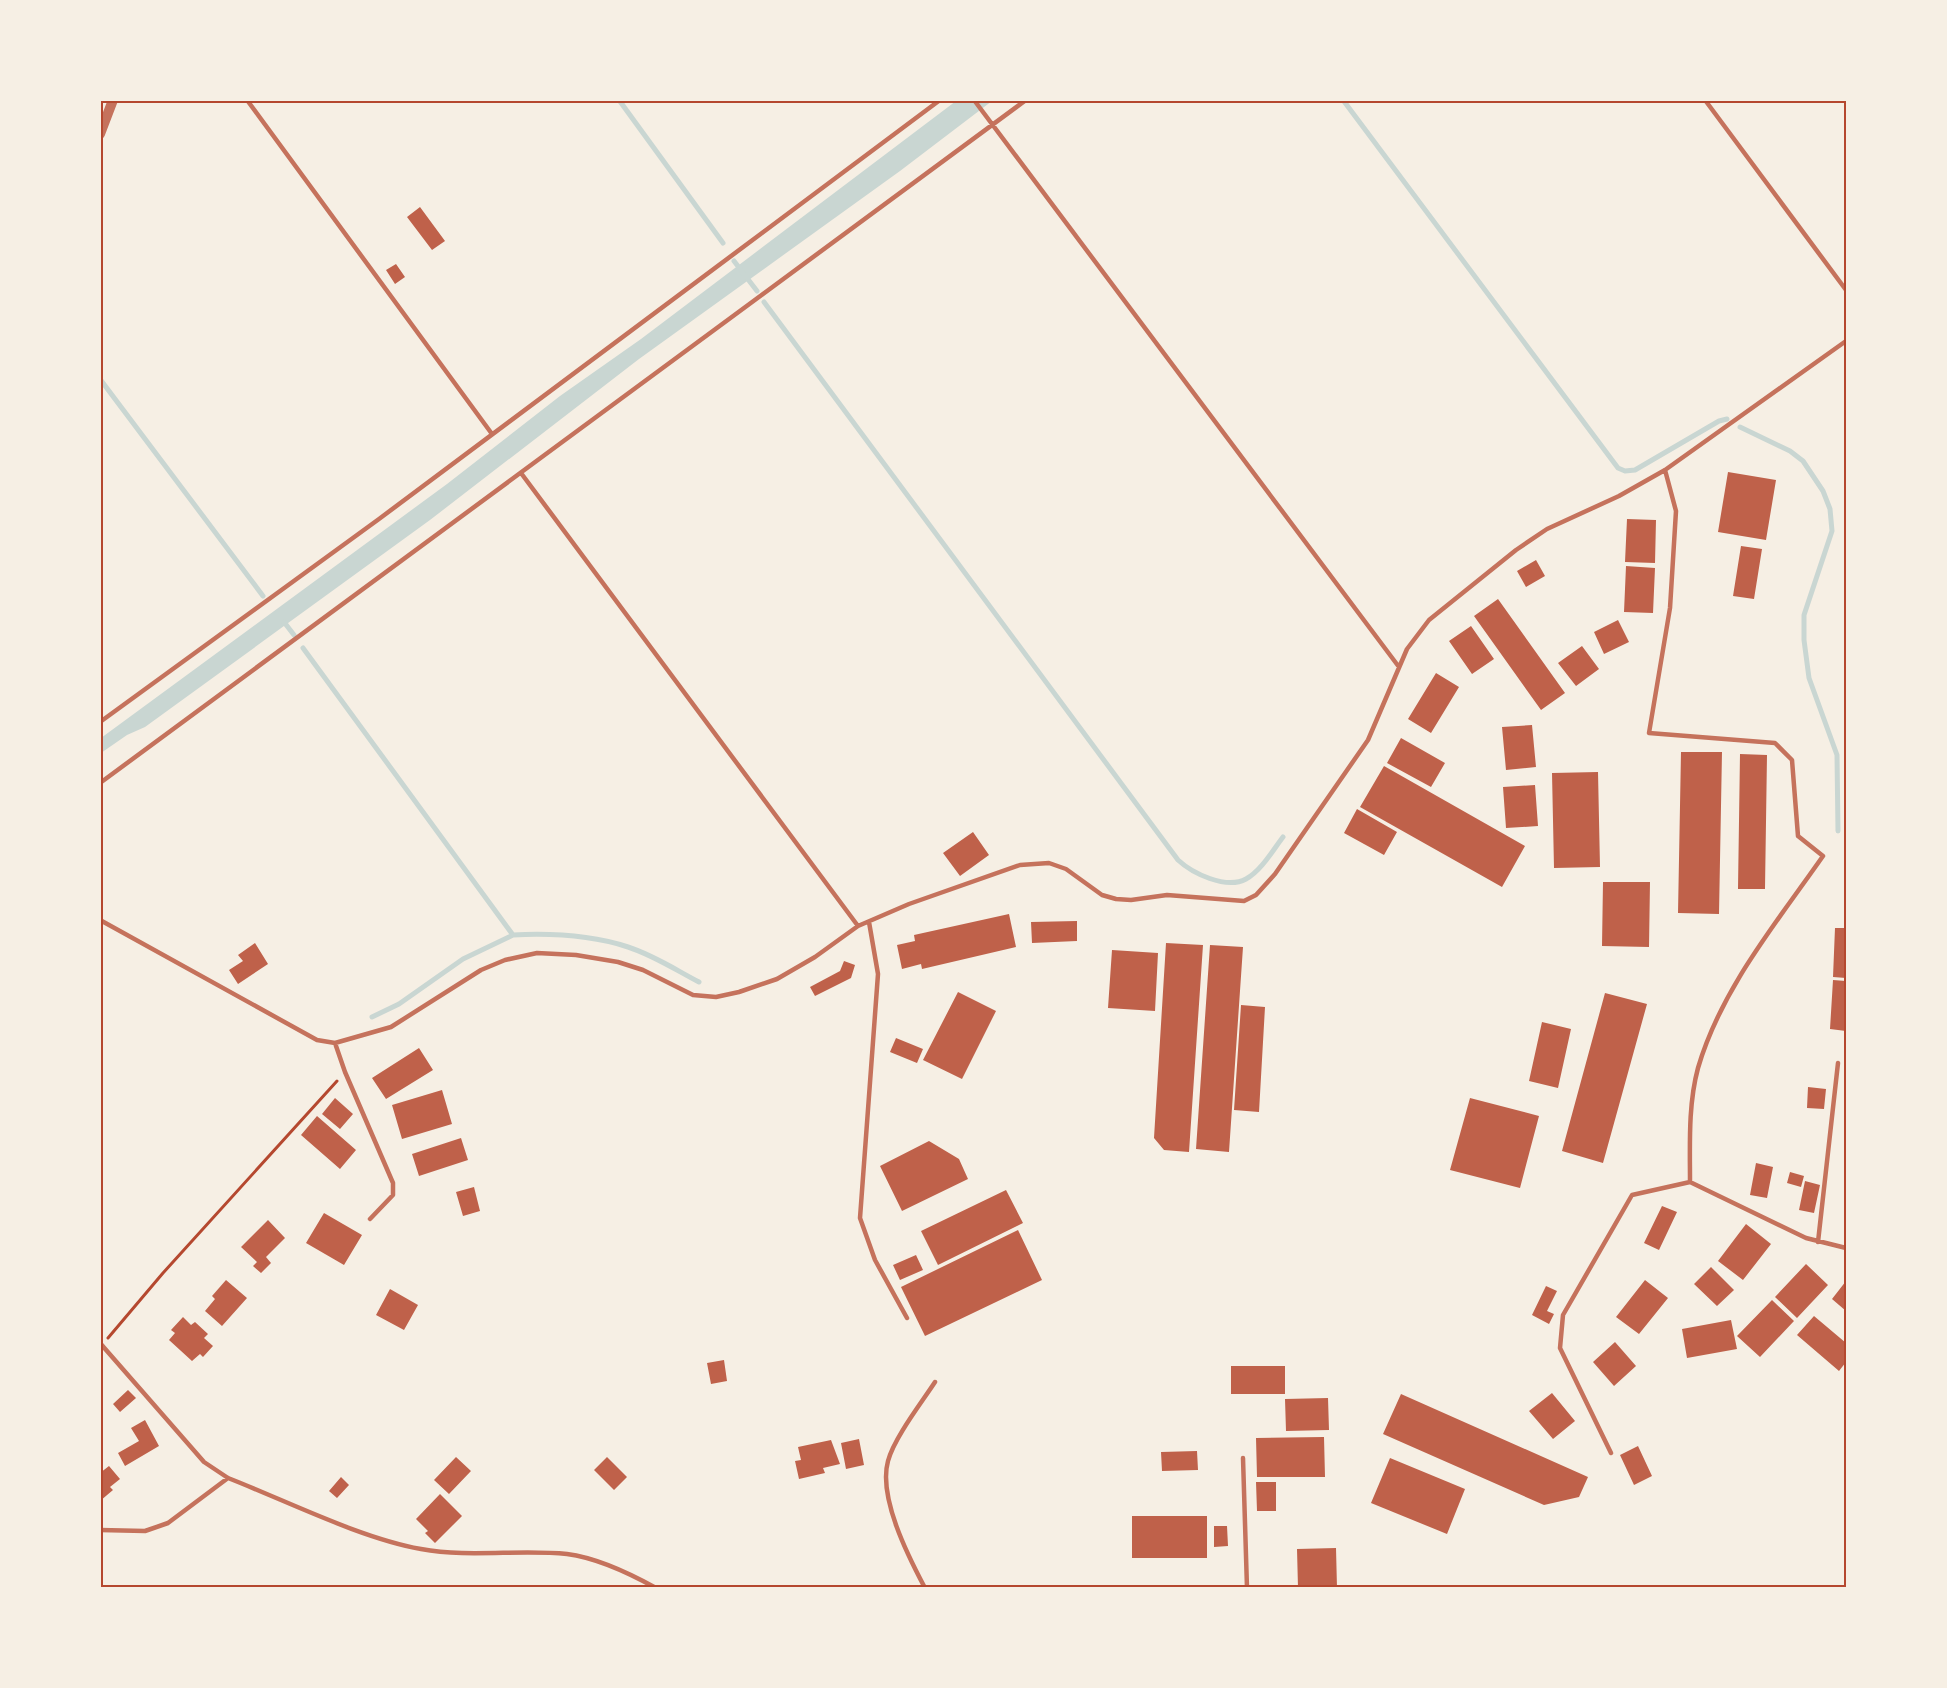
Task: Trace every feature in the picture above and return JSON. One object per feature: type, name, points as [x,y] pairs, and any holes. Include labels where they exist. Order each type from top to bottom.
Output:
[{"type":"street","points":[[100,134],[113,100]]},
{"type":"lane","points":[[247,100],[492,434]]},
{"type":"lane","points":[[100,722],[492,434],[939,100]]},
{"type":"lane","points":[[974,100],[1399,668]]},
{"type":"lane","points":[[100,783],[1026,100]]},
{"type":"lane","points":[[1705,100],[1846,290]]},
{"type":"lane","points":[[100,920],[317,1040],[335,1043],[391,1027],[481,970],[505,960],[537,953],[576,955],[626,965],[643,970],[693,995],[716,996],[739,992],[777,979],[815,957],[858,926],[909,904],[1020,865],[1038,862],[1066,869],[1102,895],[1116,899],[1167,895],[1244,901],[1256,895],[1275,874],[1368,740],[1399,668],[1417,633],[1429,620],[1516,550],[1547,529],[1619,496],[1665,470],[1846,341]]},
{"type":"lane","points":[[1665,470],[1676,511],[1670,608],[1649,733],[1775,743],[1792,759],[1798,836],[1823,856],[1721,1008],[1698,1069],[1690,1126],[1690,1182]]},
{"type":"lane","points":[[521,473],[858,926]]},
{"type":"lane","points":[[869,922],[878,974],[860,1218],[875,1260],[907,1318]]},
{"type":"lane","points":[[335,1043],[345,1072],[393,1182],[393,1195],[370,1219]]},
{"type":"lane","points":[[1818,1242],[1838,1064]]},
{"type":"lane","points":[[1611,1453],[1560,1348],[1563,1315],[1632,1195],[1690,1182],[1818,1242],[1846,1248]]},
{"type":"lane","points":[[101,1343],[204,1462],[228,1478],[394,1543],[423,1549],[466,1553],[568,1554],[603,1563],[656,1587]]},
{"type":"lane","points":[[925,1587],[898,1530],[886,1482],[888,1460],[908,1423],[935,1382]]},
{"type":"lane","points":[[1243,1458],[1247,1587]]},
{"type":"lane","points":[[100,1530],[145,1531],[168,1523],[228,1478]]},
{"type":"path","points":[[101,1343],[124,1321],[183,1250],[345,1072]]},
{"type":"shaded area","points":[[956,101],[992,101],[900,171],[639,359],[430,520],[145,727],[127,735],[101,753],[101,738],[447,484],[560,396],[641,339]]},
{"type":"building","points":[[420,207],[445,241],[432,250],[407,217]]},
{"type":"building","points":[[396,264],[405,277],[395,284],[386,270]]},
{"type":"building","points":[[1728,472],[1776,480],[1766,540],[1718,532]]},
{"type":"building","points":[[1627,519],[1656,520],[1655,563],[1625,562]]},
{"type":"building","points":[[1741,546],[1762,549],[1754,599],[1733,596]]},
{"type":"building","points":[[1536,560],[1545,576],[1526,587],[1517,571]]},
{"type":"building","points":[[1626,566],[1655,568],[1653,613],[1624,612]]},
{"type":"building","points":[[1498,599],[1565,693],[1541,710],[1474,616]]},
{"type":"building","points":[[1618,620],[1629,642],[1604,654],[1594,632]]},
{"type":"building","points":[[1471,626],[1494,659],[1472,674],[1449,641]]},
{"type":"building","points":[[1582,646],[1599,669],[1576,686],[1558,663]]},
{"type":"building","points":[[1436,673],[1459,687],[1431,733],[1408,719]]},
{"type":"building","points":[[1532,725],[1536,767],[1506,770],[1502,727]]},
{"type":"building","points":[[1401,738],[1445,763],[1431,787],[1387,763]]},
{"type":"building","points":[[1681,752],[1722,752],[1719,914],[1678,913]]},
{"type":"building","points":[[1740,754],[1767,755],[1765,889],[1738,889]]},
{"type":"building","points":[[1384,766],[1525,846],[1502,887],[1360,807]]},
{"type":"building","points":[[1598,772],[1600,867],[1554,868],[1552,773]]},
{"type":"building","points":[[1535,785],[1538,826],[1506,828],[1503,787]]},
{"type":"building","points":[[1357,809],[1397,832],[1384,855],[1344,833]]},
{"type":"building","points":[[973,832],[989,855],[960,876],[943,853]]},
{"type":"building","points":[[1603,882],[1650,882],[1649,947],[1602,946]]},
{"type":"building","points":[[1009,914],[1016,947],[922,969],[921,964],[902,969],[897,945],[915,941],[914,935]]},
{"type":"building","points":[[1077,921],[1077,941],[1032,943],[1031,922]]},
{"type":"building","points":[[1835,928],[1846,928],[1846,978],[1833,977]]},
{"type":"building","points":[[255,943],[268,964],[238,984],[229,970],[243,961],[238,955]]},
{"type":"building","points":[[1166,943],[1203,945],[1189,1152],[1164,1150],[1154,1138]]},
{"type":"building","points":[[1210,945],[1243,947],[1229,1152],[1196,1149]]},
{"type":"building","points":[[1112,950],[1158,953],[1155,1011],[1108,1008]]},
{"type":"building","points":[[844,961],[855,965],[851,978],[815,996],[810,987],[840,971]]},
{"type":"building","points":[[1833,980],[1846,981],[1846,1031],[1830,1029]]},
{"type":"building","points":[[958,992],[996,1011],[962,1079],[923,1060]]},
{"type":"building","points":[[1605,993],[1647,1004],[1603,1163],[1562,1151]]},
{"type":"building","points":[[1241,1005],[1265,1007],[1259,1112],[1234,1110]]},
{"type":"building","points":[[1542,1022],[1571,1029],[1558,1088],[1529,1081]]},
{"type":"building","points":[[896,1038],[923,1049],[917,1063],[890,1052]]},
{"type":"building","points":[[419,1048],[433,1070],[386,1099],[372,1078]]},
{"type":"building","points":[[1808,1087],[1826,1089],[1824,1109],[1807,1108]]},
{"type":"building","points":[[442,1090],[452,1124],[402,1139],[392,1105]]},
{"type":"building","points":[[335,1098],[353,1114],[340,1129],[322,1114]]},
{"type":"building","points":[[1470,1098],[1539,1116],[1520,1188],[1450,1170]]},
{"type":"building","points":[[317,1116],[356,1150],[340,1169],[301,1135]]},
{"type":"building","points":[[461,1138],[468,1160],[419,1176],[412,1154]]},
{"type":"building","points":[[929,1141],[959,1159],[968,1179],[902,1211],[880,1166]]},
{"type":"building","points":[[1756,1163],[1773,1167],[1767,1198],[1750,1195]]},
{"type":"building","points":[[1790,1172],[1804,1176],[1801,1187],[1787,1183]]},
{"type":"building","points":[[1805,1181],[1820,1185],[1814,1213],[1799,1210]]},
{"type":"building","points":[[474,1187],[480,1211],[463,1216],[456,1192]]},
{"type":"building","points":[[1006,1190],[1023,1223],[938,1265],[921,1231]]},
{"type":"building","points":[[1662,1206],[1677,1212],[1659,1250],[1644,1243]]},
{"type":"building","points":[[324,1213],[362,1235],[344,1265],[306,1243]]},
{"type":"building","points":[[268,1220],[285,1238],[266,1257],[271,1263],[261,1273],[253,1266],[257,1262],[241,1247]]},
{"type":"building","points":[[1746,1224],[1771,1244],[1743,1280],[1718,1261]]},
{"type":"building","points":[[1018,1230],[1042,1280],[925,1336],[901,1287]]},
{"type":"building","points":[[916,1255],[923,1270],[900,1280],[893,1265]]},
{"type":"building","points":[[1806,1264],[1828,1285],[1797,1318],[1775,1297]]},
{"type":"building","points":[[1711,1267],[1734,1290],[1717,1306],[1694,1284]]},
{"type":"building","points":[[226,1280],[247,1298],[222,1326],[205,1311],[215,1299],[212,1296]]},
{"type":"building","points":[[1645,1280],[1668,1298],[1639,1334],[1616,1317]]},
{"type":"building","points":[[1846,1281],[1846,1311],[1832,1299]]},
{"type":"building","points":[[1546,1286],[1557,1291],[1547,1311],[1554,1314],[1549,1324],[1532,1315]]},
{"type":"building","points":[[390,1289],[418,1305],[404,1330],[376,1315]]},
{"type":"building","points":[[1772,1300],[1794,1321],[1760,1357],[1737,1336]]},
{"type":"building","points":[[1814,1316],[1846,1343],[1846,1362],[1839,1371],[1797,1335]]},
{"type":"building","points":[[183,1317],[191,1325],[195,1322],[208,1334],[204,1338],[213,1346],[203,1357],[200,1354],[192,1361],[169,1340],[175,1333],[171,1330]]},
{"type":"building","points":[[1731,1320],[1737,1349],[1687,1358],[1682,1329]]},
{"type":"building","points":[[1615,1342],[1636,1366],[1614,1386],[1593,1362]]},
{"type":"building","points":[[724,1360],[727,1381],[711,1384],[707,1363]]},
{"type":"building","points":[[1231,1366],[1285,1366],[1285,1394],[1231,1394]]},
{"type":"building","points":[[128,1390],[136,1398],[120,1412],[113,1404]]},
{"type":"building","points":[[1552,1393],[1575,1421],[1553,1439],[1529,1411]]},
{"type":"building","points":[[1401,1394],[1588,1477],[1579,1497],[1544,1505],[1383,1434]]},
{"type":"building","points":[[1328,1398],[1329,1430],[1286,1431],[1285,1399]]},
{"type":"building","points":[[145,1420],[159,1446],[125,1466],[118,1453],[139,1441],[131,1428]]},
{"type":"building","points":[[1324,1437],[1325,1477],[1257,1477],[1256,1438]]},
{"type":"building","points":[[859,1439],[864,1465],[846,1469],[841,1443]]},
{"type":"building","points":[[831,1440],[840,1464],[823,1468],[825,1473],[799,1479],[795,1461],[801,1460],[798,1447]]},
{"type":"building","points":[[1638,1446],[1652,1476],[1634,1485],[1620,1455]]},
{"type":"building","points":[[1197,1451],[1198,1470],[1162,1471],[1161,1452]]},
{"type":"building","points":[[456,1457],[471,1471],[449,1494],[434,1480]]},
{"type":"building","points":[[607,1457],[627,1477],[614,1490],[594,1470]]},
{"type":"building","points":[[1390,1458],[1465,1489],[1447,1534],[1371,1503]]},
{"type":"building","points":[[109,1466],[120,1479],[110,1487],[113,1490],[100,1501],[100,1473]]},
{"type":"building","points":[[341,1477],[349,1485],[337,1498],[329,1491]]},
{"type":"building","points":[[1256,1482],[1276,1482],[1276,1511],[1257,1511]]},
{"type":"building","points":[[440,1494],[462,1516],[435,1543],[425,1533],[428,1531],[416,1519]]},
{"type":"building","points":[[1132,1516],[1207,1516],[1207,1558],[1132,1558]]},
{"type":"building","points":[[1214,1526],[1227,1526],[1228,1546],[1214,1547]]},
{"type":"building","points":[[1336,1548],[1337,1588],[1298,1588],[1297,1549]]},
{"type":"waterway","points":[[619,100],[723,243]]},
{"type":"waterway","points":[[1343,100],[1618,468],[1625,471],[1635,470],[1719,421],[1727,419]]},
{"type":"waterway","points":[[734,261],[757,291]]},
{"type":"waterway","points":[[764,302],[1178,860],[1210,879],[1238,882],[1257,871],[1283,837]]},
{"type":"waterway","points":[[100,379],[263,596]]},
{"type":"waterway","points":[[1740,427],[1790,451],[1803,461],[1823,491],[1830,509],[1832,531],[1804,615],[1804,640],[1809,678],[1837,755],[1838,831]]},
{"type":"waterway","points":[[284,622],[294,635]]},
{"type":"waterway","points":[[303,648],[513,935],[571,936],[614,943],[646,954],[699,982]]},
{"type":"waterway","points":[[372,1017],[399,1004],[463,959],[513,935]]}]
